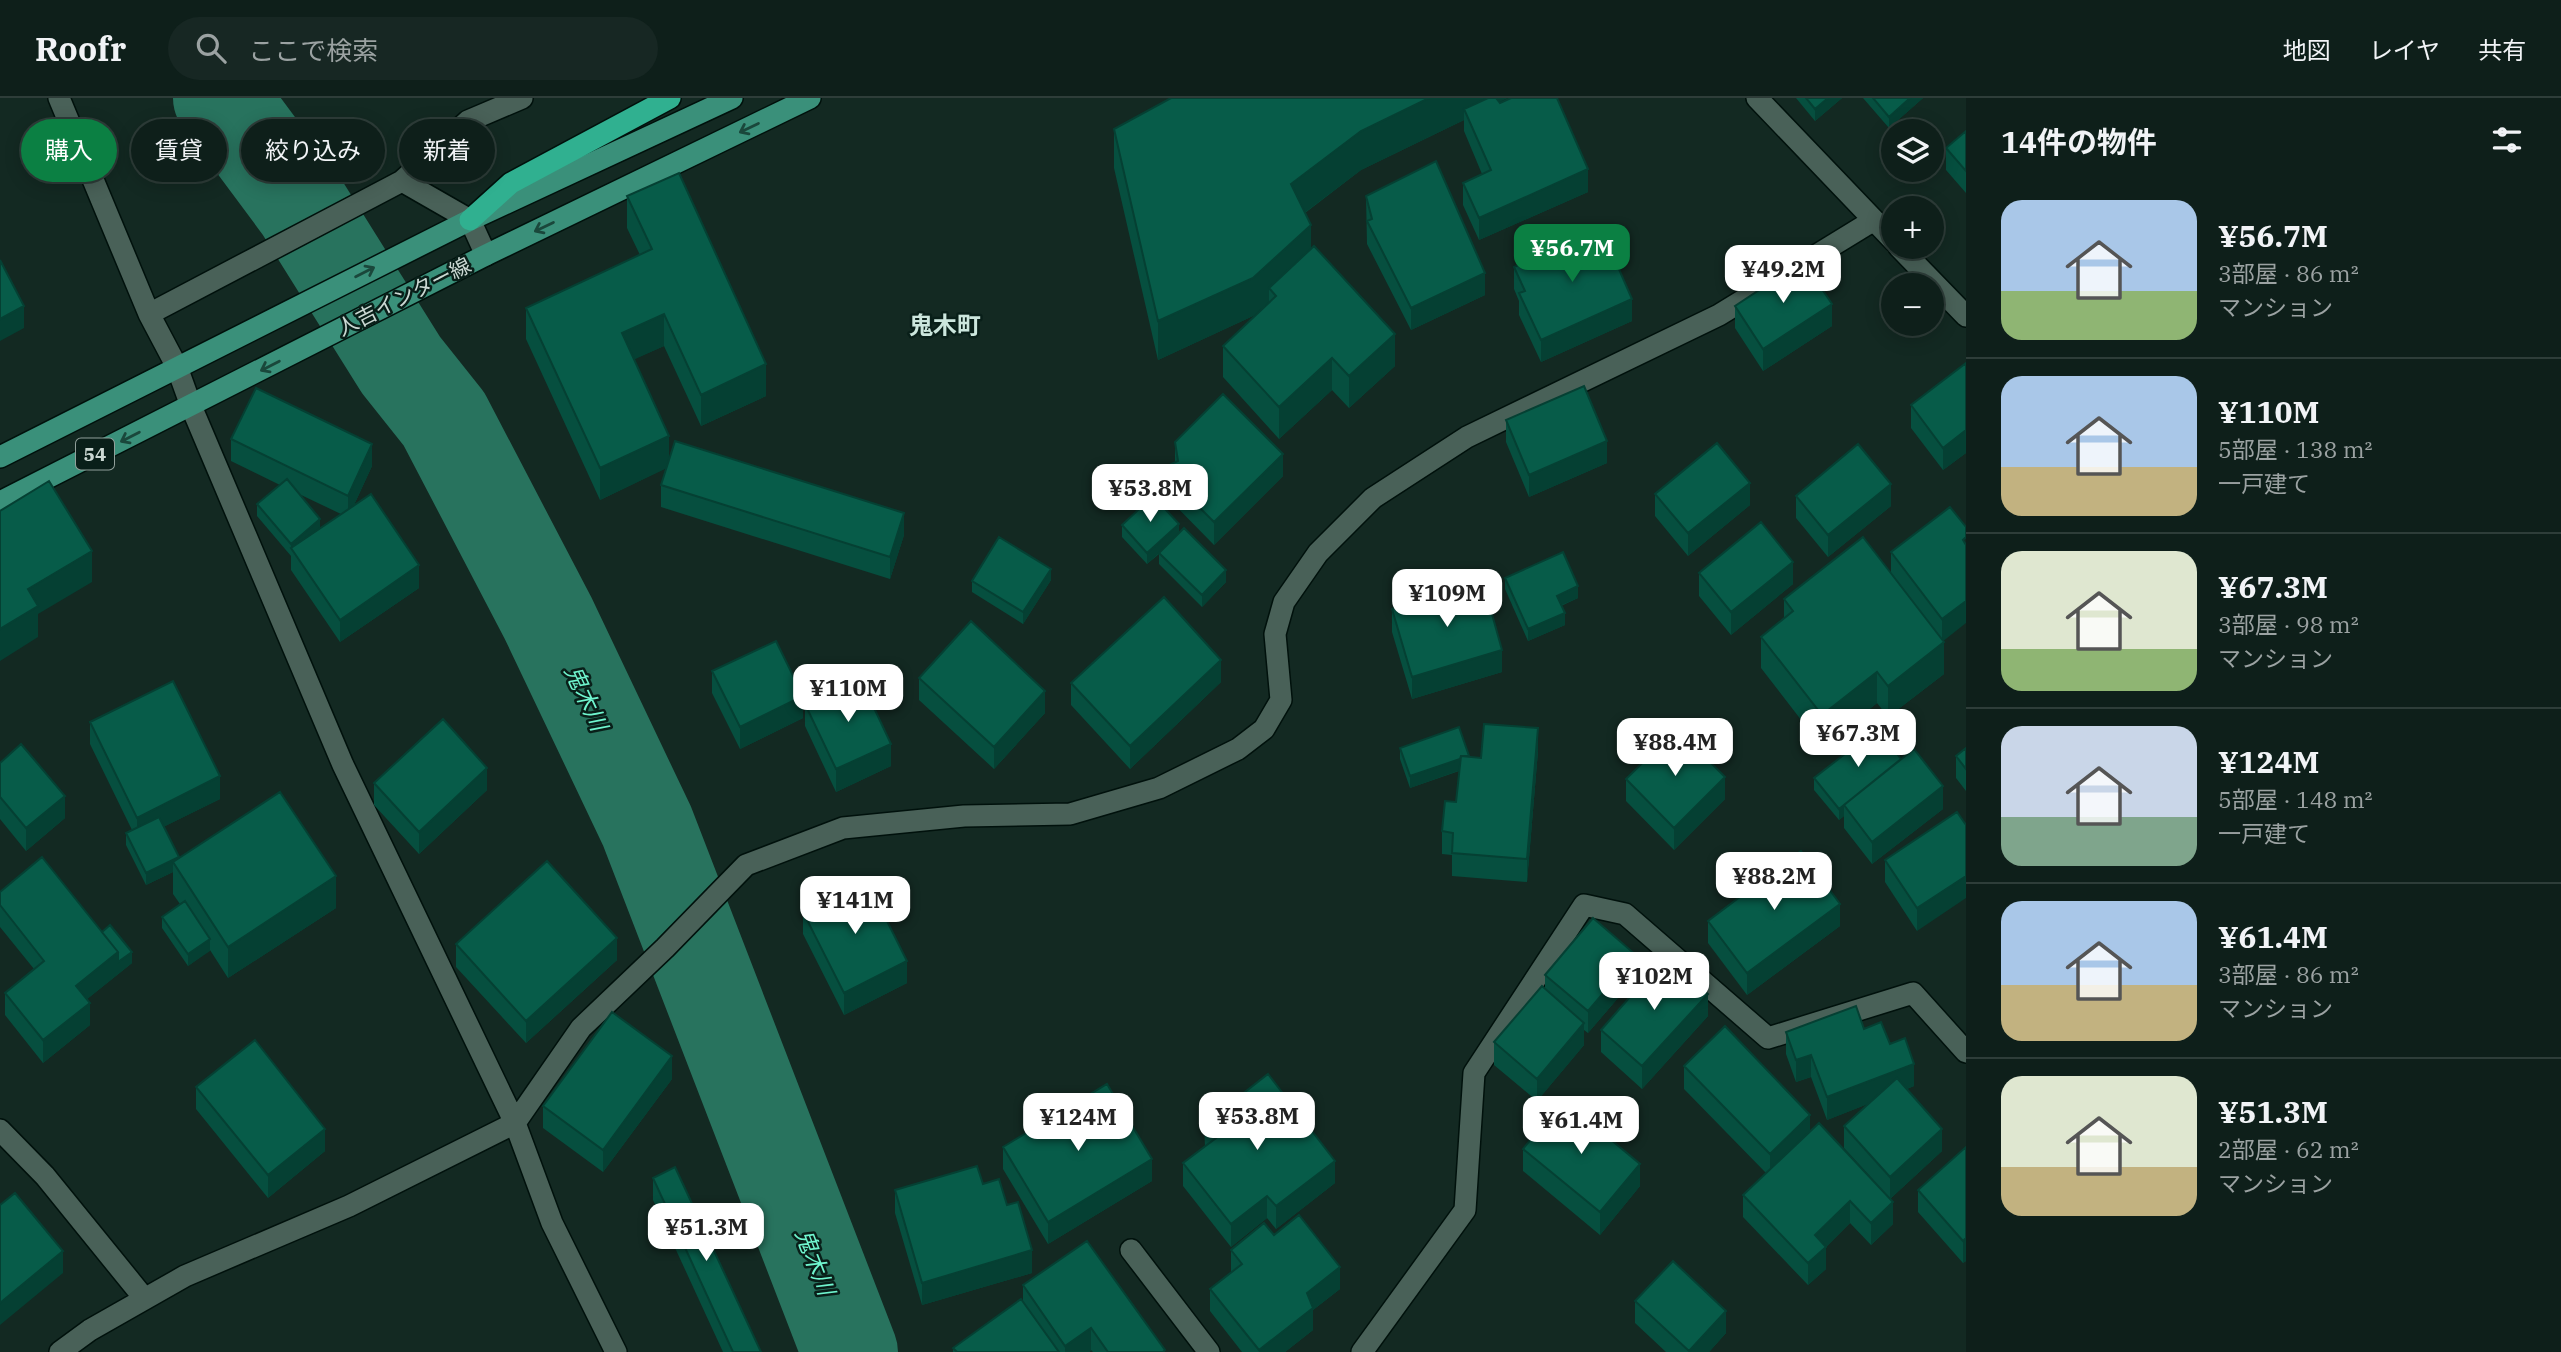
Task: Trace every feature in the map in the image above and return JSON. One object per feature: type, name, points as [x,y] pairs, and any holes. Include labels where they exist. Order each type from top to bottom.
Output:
[{"type":"highway","points":[[470,220],[511,184],[670,98]]},
{"type":"main road","name":"人吉インター線","points":[[0,457],[470,220],[732,98]]},
{"type":"main road","name":"人吉インター線","points":[[0,502],[486,255],[810,98]]},
{"type":"street","points":[[59,98],[149,314],[177,368],[343,765],[515,1123],[552,1223],[616,1352]]},
{"type":"street","points":[[473,119],[522,98]]},
{"type":"street","points":[[1757,98],[1881,227]]},
{"type":"street","points":[[149,314],[399,182]]},
{"type":"street","points":[[405,182],[470,220],[486,255]]},
{"type":"street","points":[[60,1352],[90,1330],[185,1276],[349,1206],[515,1123],[581,1028],[665,948],[746,865],[843,828],[964,816],[1070,814],[1159,788],[1238,749],[1264,729],[1281,700],[1275,634],[1284,602],[1318,553],[1373,498],[1467,437],[1719,315],[1874,220]]},
{"type":"street","points":[[1911,259],[1966,316]]},
{"type":"street","points":[[1362,1352],[1465,1210],[1474,1073],[1584,905],[1625,914],[1768,1038],[1913,993],[1966,1052]]},
{"type":"street","points":[[0,1130],[45,1176],[144,1298]]},
{"type":"street","points":[[1131,1250],[1209,1352]]},
{"type":"building","points":[[1171,98],[1429,98],[1361,131],[1291,184],[1311,225],[1253,278],[1158,321],[1114,129]]},
{"type":"building","points":[[1488,98],[1496,98],[1500,103],[1511,98],[1557,98],[1588,169],[1479,218],[1463,183],[1491,170],[1464,109]]},
{"type":"building","points":[[1806,98],[1828,98],[1815,109]]},
{"type":"building","points":[[1873,98],[1910,98],[1889,117]]},
{"type":"building","points":[[1966,131],[1966,171],[1946,148]]},
{"type":"building","points":[[1436,161],[1485,273],[1411,308],[1367,221],[1372,219],[1366,196]]},
{"type":"building","points":[[679,173],[766,364],[701,395],[664,314],[622,333],[669,436],[600,468],[526,308],[652,249],[627,196]]},
{"type":"building","points":[[1601,228],[1632,299],[1541,340],[1519,293],[1525,291],[1514,267]]},
{"type":"building","points":[[1314,246],[1395,334],[1349,376],[1332,358],[1279,407],[1223,346],[1276,296],[1269,288]]},
{"type":"building","points":[[0,260],[24,306],[0,319]]},
{"type":"building","points":[[1803,261],[1832,304],[1763,349],[1735,306]]},
{"type":"building","points":[[1966,363],[1966,430],[1943,448],[1911,405]]},
{"type":"building","points":[[1584,386],[1607,441],[1529,475],[1506,420]]},
{"type":"building","points":[[256,388],[372,444],[348,496],[231,439]]},
{"type":"building","points":[[1223,394],[1283,454],[1214,522],[1161,469],[1178,461],[1175,442]]},
{"type":"building","points":[[675,441],[904,513],[890,557],[661,485]]},
{"type":"building","points":[[1717,443],[1750,483],[1688,533],[1655,494]]},
{"type":"building","points":[[1858,444],[1891,484],[1828,535],[1796,496]]},
{"type":"building","points":[[287,479],[320,519],[291,544],[257,504]]},
{"type":"building","points":[[49,481],[92,551],[28,589],[38,606],[0,629],[0,511]]},
{"type":"building","points":[[371,494],[419,565],[340,620],[291,548]]},
{"type":"building","points":[[1153,496],[1179,524],[1147,553],[1122,525]]},
{"type":"building","points":[[1950,507],[1966,527],[1966,537],[1963,540],[1966,545],[1966,601],[1942,619],[1891,552]]},
{"type":"building","points":[[1761,522],[1793,562],[1731,612],[1699,573]]},
{"type":"building","points":[[1184,528],[1226,570],[1202,595],[1159,553]]},
{"type":"building","points":[[999,537],[1051,569],[1023,612],[972,581]]},
{"type":"building","points":[[1863,537],[1944,642],[1888,686],[1877,672],[1822,715],[1761,637],[1793,611],[1784,599]]},
{"type":"building","points":[[1563,552],[1578,586],[1557,596],[1565,613],[1528,629],[1505,578]]},
{"type":"building","points":[[1483,582],[1502,650],[1412,677],[1392,609]]},
{"type":"building","points":[[1164,597],[1221,660],[1130,746],[1071,683]]},
{"type":"building","points":[[971,621],[1045,691],[994,747],[919,678]]},
{"type":"building","points":[[776,641],[803,696],[740,727],[712,671]]},
{"type":"building","points":[[860,678],[891,744],[836,769],[805,704]]},
{"type":"building","points":[[173,681],[220,776],[137,818],[90,722]]},
{"type":"building","points":[[443,719],[487,768],[419,832],[374,783]]},
{"type":"building","points":[[1484,724],[1538,728],[1527,859],[1452,853],[1453,833],[1442,831],[1445,801],[1456,802],[1461,756],[1481,758]]},
{"type":"building","points":[[1459,727],[1469,756],[1461,756],[1460,759],[1410,776],[1400,748]]},
{"type":"building","points":[[1677,729],[1725,777],[1674,828],[1626,779]]},
{"type":"building","points":[[1877,729],[1901,759],[1839,809],[1814,778]]},
{"type":"building","points":[[21,744],[65,796],[26,828],[0,797],[0,763]]},
{"type":"building","points":[[1966,748],[1966,769],[1956,756]]},
{"type":"building","points":[[1914,749],[1943,786],[1872,842],[1844,805]]},
{"type":"building","points":[[280,792],[336,876],[228,947],[173,862]]},
{"type":"building","points":[[1957,812],[1966,825],[1966,876],[1917,908],[1885,860]]},
{"type":"building","points":[[159,817],[179,857],[146,873],[126,833]]},
{"type":"building","points":[[1801,851],[1840,904],[1747,973],[1708,921]]},
{"type":"building","points":[[42,857],[118,952],[76,986],[90,1003],[43,1040],[5,993],[44,961],[0,905],[0,892]]},
{"type":"building","points":[[547,861],[617,938],[526,1021],[456,944]]},
{"type":"building","points":[[866,879],[907,961],[844,993],[803,912]]},
{"type":"building","points":[[185,901],[210,939],[188,954],[162,917]]},
{"type":"building","points":[[1593,918],[1636,955],[1588,1011],[1545,975]]},
{"type":"building","points":[[110,925],[132,952],[118,962],[118,952],[102,932]]},
{"type":"building","points":[[1665,957],[1708,994],[1642,1066],[1601,1030]]},
{"type":"building","points":[[1542,986],[1584,1023],[1537,1079],[1494,1042]]},
{"type":"building","points":[[1856,1006],[1864,1029],[1881,1022],[1890,1044],[1905,1038],[1914,1064],[1827,1097],[1811,1055],[1796,1060],[1786,1032]]},
{"type":"building","points":[[612,1012],[672,1056],[603,1150],[543,1106]]},
{"type":"building","points":[[1725,1026],[1810,1115],[1770,1154],[1684,1066]]},
{"type":"building","points":[[255,1040],[325,1129],[268,1175],[196,1087]]},
{"type":"building","points":[[1268,1074],[1335,1161],[1276,1206],[1267,1196],[1231,1224],[1183,1163],[1216,1138],[1204,1124]]},
{"type":"building","points":[[1897,1078],[1942,1129],[1890,1177],[1844,1126]]},
{"type":"building","points":[[1107,1084],[1152,1159],[1048,1222],[1003,1147]]},
{"type":"building","points":[[1563,1100],[1640,1164],[1600,1212],[1523,1149]]},
{"type":"building","points":[[1819,1123],[1893,1202],[1871,1223],[1850,1201],[1815,1235],[1826,1247],[1808,1263],[1743,1195]]},
{"type":"building","points":[[1966,1147],[1966,1238],[1963,1241],[1918,1190]]},
{"type":"building","points":[[977,1166],[983,1184],[999,1179],[1007,1205],[1018,1202],[1032,1250],[922,1283],[895,1190]]},
{"type":"building","points":[[675,1167],[761,1352],[733,1352],[653,1178]]},
{"type":"building","points":[[15,1193],[63,1251],[0,1303],[0,1205]]},
{"type":"building","points":[[1299,1215],[1340,1267],[1307,1293],[1313,1308],[1259,1350],[1210,1289],[1242,1264],[1231,1250],[1264,1223],[1274,1235]]},
{"type":"building","points":[[1087,1241],[1165,1350],[1163,1352],[1108,1352],[1091,1328],[1065,1346],[1023,1285]]},
{"type":"building","points":[[1673,1261],[1726,1311],[1689,1351],[1635,1301]]},
{"type":"building","points":[[1021,1299],[1059,1352],[957,1352],[953,1348]]},
{"type":"waterway","name":"鬼木川","points":[[221,98],[302,207],[401,365],[444,419],[548,618],[647,826],[850,1352]]},
{"type":"district","name":"鬼木町","points":[[945,326]]}]
